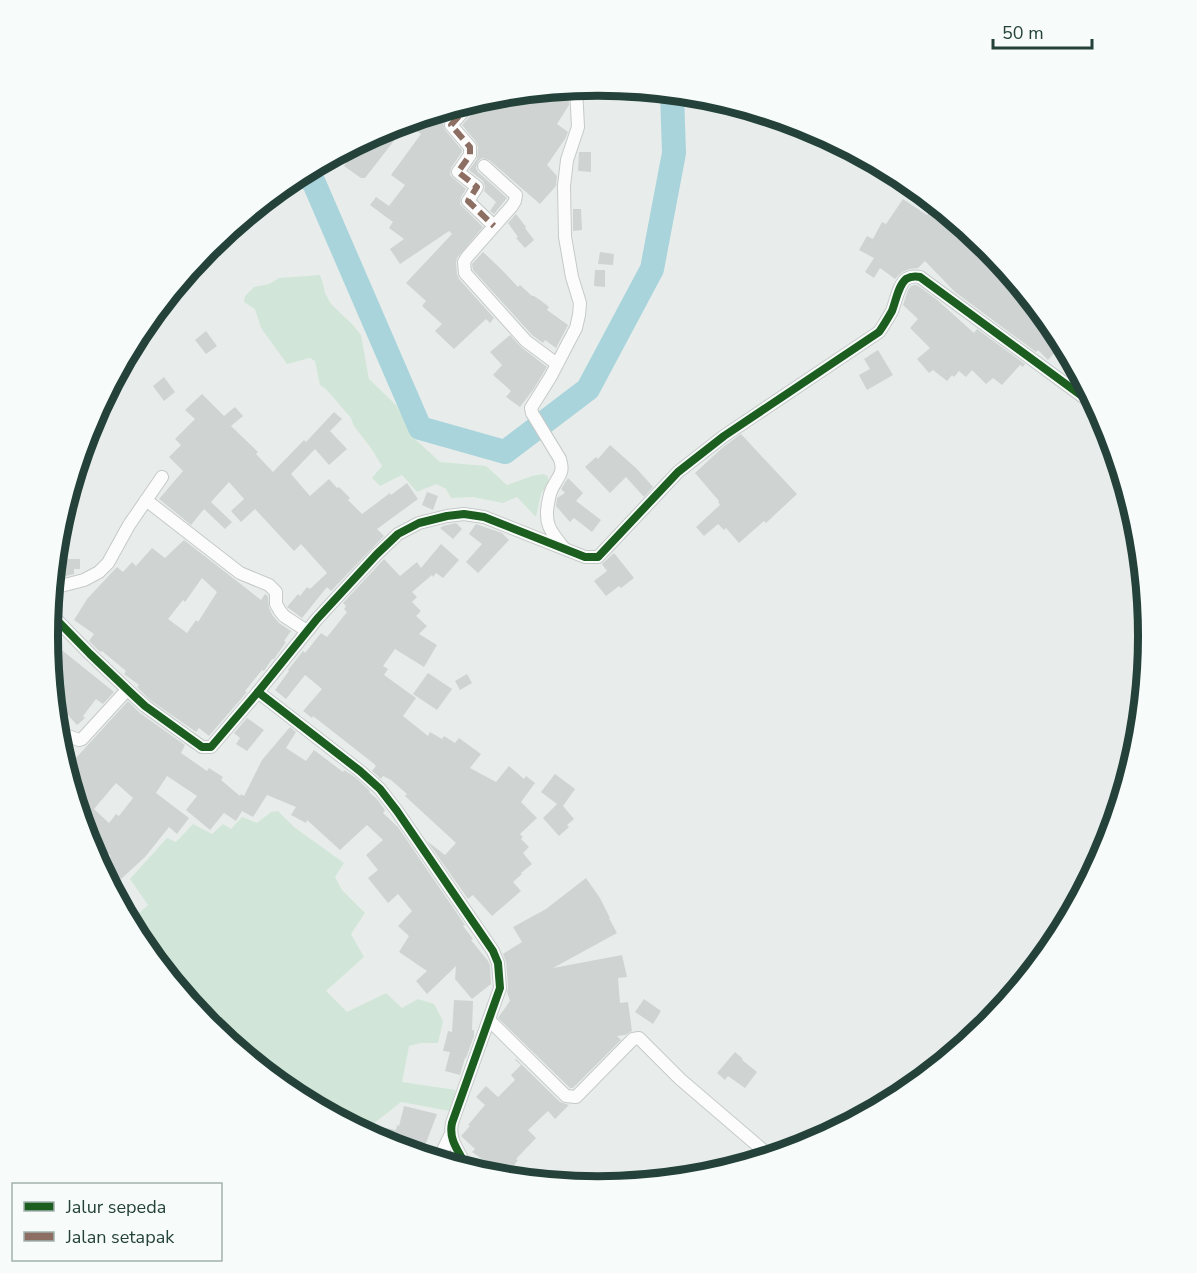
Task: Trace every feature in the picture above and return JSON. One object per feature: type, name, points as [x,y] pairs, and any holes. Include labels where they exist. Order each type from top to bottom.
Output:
[{"type":"street","points":[[564,548],[553,535],[546,518],[551,491],[562,467],[560,459],[536,421],[531,408],[576,328],[579,315],[580,303],[572,277],[565,237],[564,186],[567,160],[578,126],[576,97]]},
{"type":"street","points":[[460,115],[451,125],[470,147],[470,155],[458,172],[477,188],[468,201],[494,226]]},
{"type":"street","points":[[484,166],[516,195],[515,201],[464,262],[465,273],[526,341],[557,364]]},
{"type":"street","points":[[59,622],[145,706],[202,747],[211,747],[307,631],[398,534],[419,523],[447,516],[473,515],[484,517],[585,557],[598,557],[678,472],[724,436],[879,332],[885,325],[907,278],[920,277],[1082,396]]},
{"type":"street","points":[[61,586],[84,580],[99,572],[108,563],[129,525],[162,477]]},
{"type":"street","points":[[146,500],[240,573],[269,585],[276,592],[276,604],[284,616],[307,631]]},
{"type":"street","points":[[68,736],[82,739],[127,690]]},
{"type":"street","points":[[258,692],[380,789],[493,951],[498,963],[500,988],[452,1123],[450,1136],[442,1153]]},
{"type":"street","points":[[489,1020],[566,1096],[571,1097],[576,1097],[633,1039],[639,1038],[680,1079],[763,1151]]},
{"type":"street","points":[[450,1136],[462,1159]]},
{"type":"green space","points":[[320,275],[331,304],[361,335],[369,379],[396,405],[416,440],[440,462],[486,466],[507,485],[532,476],[546,475],[548,483],[541,494],[536,517],[517,497],[503,503],[473,497],[451,498],[446,489],[436,484],[417,492],[402,475],[380,486],[372,478],[382,466],[354,426],[351,418],[320,385],[315,361],[310,358],[287,364],[261,328],[255,309],[244,302],[245,296],[254,287],[269,284],[279,278]]},
{"type":"green space","points":[[278,811],[294,827],[344,863],[335,877],[342,890],[365,913],[351,934],[364,957],[326,991],[347,1012],[386,993],[402,1008],[418,999],[434,1004],[443,1021],[438,1043],[409,1046],[402,1082],[456,1090],[450,1111],[401,1102],[370,1126],[328,1104],[270,1065],[217,1018],[170,965],[137,915],[148,905],[130,879],[167,838],[176,842],[193,824],[212,834],[223,824],[231,829],[242,817],[257,823],[271,812]]},
{"type":"building","points":[[568,98],[569,105],[557,124],[568,132],[547,165],[557,176],[556,186],[540,204],[489,160],[482,158],[478,161],[476,168],[478,172],[507,198],[494,214],[490,211],[496,202],[484,191],[483,181],[469,170],[477,159],[478,147],[462,125],[475,111],[528,101]]},
{"type":"building","points":[[447,119],[443,123],[445,130],[462,150],[451,168],[450,175],[466,189],[460,204],[483,227],[457,258],[457,274],[494,318],[490,323],[486,319],[454,349],[435,331],[442,324],[422,306],[426,301],[406,283],[452,234],[449,231],[400,264],[390,249],[404,239],[389,228],[393,222],[370,205],[376,197],[389,206],[405,185],[391,175],[421,134],[414,129]]},
{"type":"building","points":[[398,136],[365,178],[361,178],[344,166],[346,163],[343,161]]},
{"type":"building","points":[[579,152],[591,152],[591,172],[578,171]]},
{"type":"building","points":[[903,199],[927,215],[931,211],[955,231],[1004,280],[1027,308],[1056,351],[1048,360],[1038,350],[1036,352],[955,292],[925,261],[918,268],[902,272],[895,279],[880,268],[874,278],[865,272],[874,258],[859,250],[867,236],[873,239],[882,222],[886,224]]},
{"type":"building","points":[[573,209],[581,209],[582,230],[573,231]]},
{"type":"building","points":[[516,214],[534,240],[525,248],[516,238],[518,237],[508,223]]},
{"type":"building","points":[[483,252],[518,287],[520,285],[540,300],[549,307],[547,310],[568,325],[556,348],[532,335],[473,270],[472,264]]},
{"type":"building","points":[[600,252],[614,254],[613,265],[598,264]]},
{"type":"building","points":[[595,270],[605,270],[605,287],[594,286]]},
{"type":"building","points":[[914,285],[935,298],[974,333],[977,329],[1025,364],[1023,367],[1020,365],[1002,385],[993,378],[986,384],[972,370],[966,377],[959,371],[947,381],[933,370],[929,373],[917,359],[930,348],[910,328],[918,319],[903,305],[908,290]]},
{"type":"building","points":[[206,331],[217,346],[206,354],[195,340]]},
{"type":"building","points":[[510,335],[521,347],[547,367],[520,407],[506,397],[511,391],[493,375],[502,365],[490,352]]},
{"type":"building","points":[[878,350],[893,375],[867,390],[859,375],[870,369],[864,359]]},
{"type":"building","points":[[164,377],[175,392],[164,401],[153,386]]},
{"type":"building","points":[[202,394],[224,416],[235,407],[243,416],[231,426],[258,452],[256,454],[273,472],[334,412],[342,419],[330,431],[347,449],[329,465],[315,449],[291,474],[310,496],[329,479],[350,498],[348,500],[362,514],[407,483],[418,499],[377,529],[384,536],[331,591],[327,587],[302,618],[287,607],[298,594],[300,596],[307,587],[310,589],[327,573],[301,544],[294,551],[255,509],[241,522],[231,511],[244,499],[229,482],[211,502],[232,522],[225,529],[204,509],[191,525],[159,499],[183,471],[169,457],[181,445],[175,439],[195,419],[185,410]]},
{"type":"building","points":[[741,434],[797,494],[766,523],[764,521],[739,543],[726,528],[724,530],[718,524],[704,536],[696,527],[720,505],[695,473]]},
{"type":"building","points":[[610,445],[653,487],[644,497],[626,477],[610,493],[585,467],[596,457],[598,459]]},
{"type":"building","points":[[568,478],[583,493],[576,501],[601,520],[592,532],[574,518],[570,522],[556,506],[557,498],[565,493],[561,489]]},
{"type":"building","points":[[427,492],[438,496],[433,510],[422,505]]},
{"type":"building","points":[[456,523],[462,529],[453,539],[440,528],[443,526]]},
{"type":"building","points":[[476,524],[502,533],[509,540],[478,573],[466,562],[482,544],[469,534]]},
{"type":"building","points":[[184,540],[261,600],[265,594],[268,596],[269,608],[273,616],[291,631],[274,659],[264,671],[262,670],[245,691],[247,692],[209,736],[199,728],[196,732],[150,700],[137,687],[139,685],[124,674],[126,671],[89,641],[94,634],[74,620],[87,599],[117,567],[123,572],[132,562],[136,566],[152,548],[165,558]],"holes":[[[202,578],[217,592],[198,622],[196,620],[187,633],[168,619],[183,600],[185,602]]]},
{"type":"building","points":[[441,544],[459,560],[443,578],[436,573],[412,592],[417,597],[412,602],[421,611],[416,616],[427,626],[419,634],[437,645],[424,667],[395,649],[383,666],[388,669],[384,675],[416,698],[403,716],[428,736],[430,732],[442,739],[444,736],[455,743],[459,738],[481,754],[470,768],[496,782],[509,766],[524,779],[526,776],[535,783],[521,802],[537,818],[520,834],[523,837],[521,839],[529,847],[523,853],[532,864],[513,882],[521,891],[492,916],[473,895],[468,899],[427,841],[445,855],[456,843],[391,780],[383,776],[381,779],[372,771],[376,766],[373,763],[313,716],[312,718],[303,711],[322,689],[305,675],[286,699],[275,690],[303,651],[305,653],[321,633],[327,637],[347,612],[343,603],[384,559],[400,576],[417,562],[421,568]]},
{"type":"building","points":[[614,553],[634,578],[606,596],[594,581],[607,571],[602,564]]},
{"type":"building","points":[[64,559],[80,559],[80,569],[74,569],[74,574],[62,577]]},
{"type":"building","points":[[59,648],[114,692],[103,704],[96,699],[83,716],[85,718],[77,725],[68,715],[65,718]]},
{"type":"building","points":[[428,673],[452,689],[437,710],[413,694]]},
{"type":"building","points":[[467,674],[472,683],[460,690],[455,681]]},
{"type":"building","points":[[128,701],[140,713],[185,745],[181,753],[207,771],[209,768],[223,777],[221,780],[240,796],[241,794],[244,796],[262,760],[290,727],[296,732],[286,748],[306,761],[314,750],[343,772],[344,770],[355,777],[377,799],[385,810],[383,813],[398,827],[465,925],[463,926],[473,939],[471,940],[488,961],[491,984],[472,999],[455,979],[456,966],[427,994],[416,981],[427,971],[399,952],[409,936],[398,926],[412,911],[398,894],[388,903],[368,878],[378,870],[366,855],[383,840],[367,825],[340,850],[307,820],[306,823],[291,815],[296,807],[267,795],[253,817],[242,811],[236,821],[224,813],[210,830],[186,810],[197,796],[167,776],[156,793],[189,818],[177,834],[169,827],[145,857],[121,879],[116,873],[114,875],[107,860],[111,856],[100,843],[87,810],[73,757],[75,759]],"holes":[[[116,783],[133,798],[119,816],[116,814],[109,823],[94,809]]]},
{"type":"building","points":[[247,718],[264,730],[247,751],[236,744],[240,738],[234,733]]},
{"type":"building","points":[[555,774],[575,789],[563,806],[574,819],[559,836],[543,818],[557,804],[541,792]]},
{"type":"building","points":[[586,878],[600,898],[617,933],[553,968],[622,955],[627,977],[618,978],[620,1003],[628,1002],[632,1031],[617,1036],[621,1040],[573,1088],[570,1088],[498,1018],[510,1001],[503,954],[522,942],[513,927],[546,909]]},
{"type":"building","points":[[644,999],[661,1011],[653,1024],[635,1012]]},
{"type":"building","points":[[454,1000],[473,1001],[472,1030],[474,1030],[474,1036],[460,1075],[445,1071],[450,1052],[443,1051],[448,1031],[452,1032]]},
{"type":"building","points":[[735,1052],[757,1072],[745,1088],[728,1076],[725,1080],[717,1073]]},
{"type":"building","points":[[516,1059],[560,1102],[569,1105],[555,1119],[548,1111],[528,1130],[536,1138],[516,1159],[518,1160],[511,1169],[491,1166],[472,1152],[475,1149],[461,1136],[485,1105],[476,1097],[486,1086],[498,1097],[515,1080],[511,1075],[521,1065]]},
{"type":"building","points":[[404,1106],[437,1114],[424,1148],[385,1132],[386,1128],[396,1130],[397,1125],[399,1126]]},
{"type":"waterway","points":[[311,180],[420,428],[505,452],[588,389],[652,269],[674,153],[672,102]]},
{"type":"marked path","points":[[460,115],[451,125],[470,147],[470,155],[458,172],[477,187],[468,201],[494,226]]},
{"type":"cycle path","points":[[59,622],[145,706],[202,747],[211,747],[317,619],[398,534],[419,523],[464,514],[484,517],[585,557],[598,557],[678,472],[724,436],[879,332],[892,311],[897,294],[906,279],[920,277],[1082,396]]},
{"type":"cycle path","points":[[258,692],[380,789],[493,951],[498,963],[500,988],[452,1123],[453,1142],[462,1159]]}]
